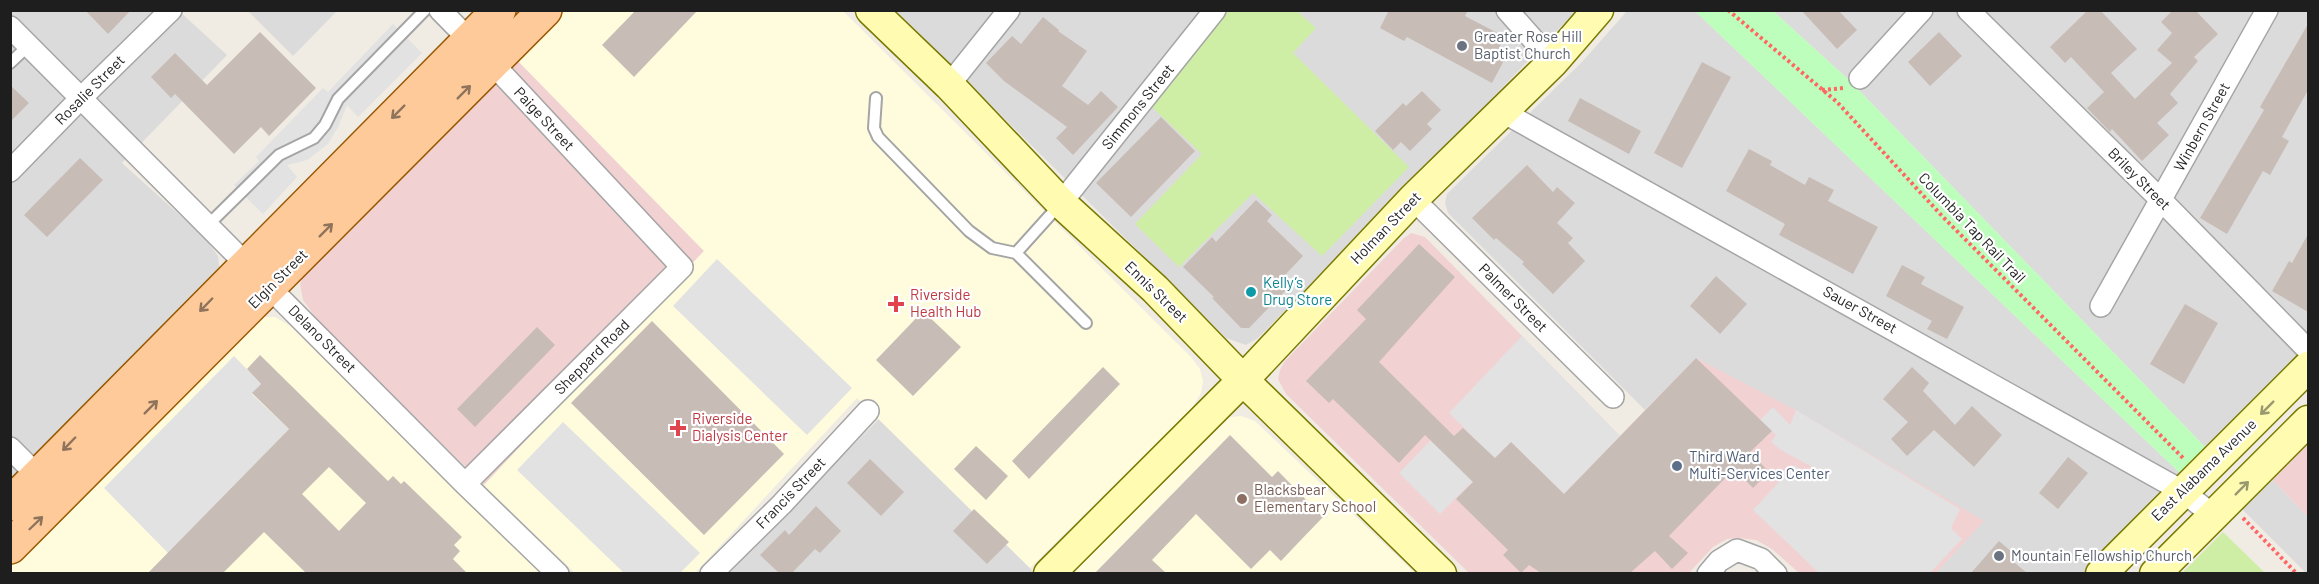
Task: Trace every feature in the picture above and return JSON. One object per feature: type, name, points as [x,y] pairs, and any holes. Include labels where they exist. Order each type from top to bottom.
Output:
[{"type":"main road","name":"Elgin Street","points":[[10,547],[50,487],[247,264],[499,10]]},
{"type":"main road","name":"Elgin Street","points":[[10,504],[50,487],[270,286],[545,10]]},
{"type":"street","name":"Rosalie Street","points":[[10,171],[171,10]]},
{"type":"street","name":"Paige Street","points":[[440,10],[646,229]]},
{"type":"street","name":"Ennis Street","points":[[871,10],[950,85],[1061,203],[1155,289],[1243,380],[1441,573]]},
{"type":"street","points":[[950,85],[1009,10]]},
{"type":"street","name":"Simmons Street","points":[[1061,203],[1215,10]]},
{"type":"street","points":[[1506,10],[1553,62]]},
{"type":"street","name":"Holman Street","points":[[1049,573],[1243,380],[1413,199],[1553,62],[1598,10]]},
{"type":"street","points":[[1860,78],[1922,10]]},
{"type":"street","name":"Briley Street","points":[[1968,10],[2161,200],[2308,350]]},
{"type":"street","name":"Winbern Street","points":[[2101,306],[2267,10]]},
{"type":"street","name":"Delano Street","points":[[10,27],[465,484],[558,573]]},
{"type":"street","name":"Sauer Street","points":[[1503,112],[2186,478],[2225,514]]},
{"type":"street","name":"Palmer Street","points":[[1413,199],[1613,397]]},
{"type":"street","name":"Sheppard Road","points":[[465,484],[682,267],[646,229]]},
{"type":"street","name":"East Alabama Avenue","points":[[2101,573],[2186,478],[2308,367]]},
{"type":"street","name":"Francis Street","points":[[711,573],[782,504],[868,411]]},
{"type":"street","points":[[2156,573],[2225,514],[2308,421]]},
{"type":"street","points":[[10,448],[50,487]]},
{"type":"street","points":[[1708,573],[1719,561],[1737,550],[1769,566]]},
{"type":"lane","points":[[208,225],[279,155],[314,138],[325,126],[338,99],[425,10]]},
{"type":"lane","points":[[10,63],[28,45]]},
{"type":"lane","points":[[876,98],[874,128],[878,137],[969,231],[992,248],[1016,253],[1086,323]]},
{"type":"lane","points":[[1016,253],[1061,203]]},
{"type":"path","name":"Columbia Tap Rail Trail","points":[[1728,10],[1837,102],[2186,478]]},
{"type":"path","points":[[2225,514],[2297,573]]},
{"type":"shaded area","points":[[11,11],[179,11],[227,55],[122,163],[205,238],[218,256],[220,273],[11,490]]},
{"type":"shaded area","points":[[248,11],[337,11],[293,56]]},
{"type":"shaded area","name":"Riverside Health Hub","points":[[563,11],[843,11],[1191,357],[1200,369],[1203,381],[1201,393],[1192,408],[1030,568],[857,398],[695,573],[575,573],[484,485],[704,251],[515,58]]},
{"type":"shaded area","points":[[896,11],[1576,11],[1380,215],[1258,338],[1246,345],[1226,338]]},
{"type":"shaded area","points":[[1627,11],[1695,11],[2182,475],[2087,573],[1936,573],[1983,521],[1696,358],[1645,410],[1448,213],[1445,203],[1447,194],[1582,62]]},
{"type":"shaded area","points":[[1773,11],[2308,11],[2308,352],[2210,452],[1849,80]]},
{"type":"shaded area","points":[[393,24],[422,53],[358,117],[347,105],[328,144],[307,160],[287,165],[297,177],[263,214],[234,185],[259,161],[256,157],[323,88],[328,92]]},
{"type":"shaded area","points":[[515,58],[704,251],[484,485],[322,326],[303,300],[300,284],[306,271]]},
{"type":"shaded area","points":[[1411,233],[1425,237],[1620,436],[1696,358],[1796,410],[1984,521],[1936,573],[1799,573],[1772,549],[1756,540],[1739,538],[1727,539],[1713,547],[1689,573],[1469,573],[1286,394],[1278,379],[1285,361]]},
{"type":"shaded area","points":[[717,259],[852,388],[807,435],[673,306]]},
{"type":"shaded area","points":[[261,317],[275,317],[290,326],[541,573],[11,574],[11,566]]},
{"type":"shaded area","points":[[1522,336],[1620,436],[1564,494],[1511,442],[1488,465],[1486,450],[1449,413]]},
{"type":"shaded area","points":[[234,356],[261,384],[252,394],[289,429],[168,553],[104,488]]},
{"type":"shaded area","points":[[1773,407],[1790,425],[1796,410],[1960,509],[1951,528],[1962,539],[1930,573],[1819,573],[1753,510],[1795,465],[1808,478],[1816,469],[1771,442],[1776,435],[1760,420]]},
{"type":"shaded area","name":"Blacksbear Elementary School","points":[[1241,416],[1255,421],[1415,573],[1071,574],[1230,417]]},
{"type":"shaded area","points":[[879,419],[1033,573],[725,574]]},
{"type":"shaded area","points":[[563,422],[700,553],[680,573],[624,573],[517,470]]},
{"type":"shaded area","points":[[2308,435],[2308,517],[2269,476]]},
{"type":"shaded area","points":[[1431,440],[1464,473],[1479,475],[1440,514],[1399,473]]},
{"type":"shaded area","points":[[2269,476],[2308,517],[2308,573],[2239,506]]},
{"type":"green space","points":[[1228,11],[1297,11],[1316,28],[1293,53],[1409,167],[1322,256],[1253,193],[1179,267],[1135,224],[1202,154],[1152,107]]},
{"type":"green space","points":[[1695,11],[1773,11],[1849,80],[2210,452],[2182,475]]},
{"type":"green space","points":[[2223,532],[2265,573],[2182,573]]},
{"type":"building","points":[[85,10],[131,10],[108,34]]},
{"type":"building","points":[[636,10],[698,10],[634,77],[602,45]]},
{"type":"building","name":"Greater Rose Hill Baptist Church","points":[[1389,10],[1468,10],[1465,16],[1505,37],[1499,48],[1508,53],[1492,83],[1407,37],[1404,41],[1380,28]]},
{"type":"building","points":[[1801,10],[1838,10],[1857,30],[1837,49]]},
{"type":"building","points":[[2088,10],[2100,10],[2137,49],[2111,73],[2135,99],[2172,63],[2157,50],[2172,33],[2161,22],[2173,10],[2195,10],[2218,34],[2194,57],[2198,61],[2170,94],[2178,103],[2157,123],[2169,135],[2142,161],[2112,129],[2110,132],[2087,108],[2104,92],[2071,57],[2065,63],[2050,47]]},
{"type":"building","points":[[1043,17],[1058,31],[1087,51],[1062,86],[1088,105],[1101,91],[1118,107],[1073,155],[1056,138],[1067,127],[1004,81],[986,63],[1012,36],[1021,44]]},
{"type":"building","points":[[2308,24],[2308,90],[2282,137],[2289,141],[2270,175],[2263,171],[2227,234],[2200,218],[2264,110],[2260,107]]},
{"type":"building","points":[[260,32],[316,88],[269,136],[261,127],[234,154],[175,94],[171,98],[151,77],[175,53],[207,85]]},
{"type":"building","points":[[1939,32],[1962,56],[1930,86],[1908,62]]},
{"type":"building","points":[[1702,62],[1731,77],[1682,168],[1654,153]]},
{"type":"building","points":[[10,85],[29,103],[10,122]]},
{"type":"building","points":[[1422,91],[1441,110],[1427,124],[1432,129],[1410,151],[1401,142],[1393,150],[1375,131],[1403,103],[1406,106]]},
{"type":"building","points":[[1580,98],[1641,131],[1629,154],[1568,121]]},
{"type":"building","points":[[1161,117],[1195,151],[1131,217],[1096,183]]},
{"type":"building","points":[[1749,149],[1772,161],[1770,165],[1805,185],[1809,177],[1834,190],[1828,201],[1878,227],[1853,274],[1779,235],[1785,224],[1726,191]]},
{"type":"building","points":[[80,158],[103,180],[47,237],[24,215]]},
{"type":"building","points":[[1527,165],[1553,192],[1557,187],[1575,203],[1557,223],[1573,238],[1568,243],[1585,261],[1553,294],[1522,264],[1524,262],[1496,238],[1494,240],[1472,218]]},
{"type":"building","points":[[1256,200],[1272,215],[1267,221],[1303,256],[1285,275],[1293,283],[1249,328],[1241,328],[1183,267],[1212,237],[1216,242]]},
{"type":"building","points":[[2308,234],[2308,312],[2272,291],[2289,261],[2292,263]]},
{"type":"building","name":"Third Ward Multi-Services Center","points":[[1419,244],[1455,277],[1379,362],[1454,436],[1463,428],[1495,458],[1511,442],[1564,494],[1696,358],[1772,431],[1750,452],[1769,472],[1753,488],[1734,469],[1669,536],[1688,553],[1672,569],[1655,551],[1630,573],[1541,573],[1529,565],[1521,573],[1503,555],[1508,550],[1456,499],[1473,482],[1425,435],[1399,463],[1333,399],[1329,403],[1306,381],[1366,319],[1357,310]]},
{"type":"building","points":[[1902,265],[1925,277],[1921,284],[1964,307],[1947,339],[1927,329],[1932,321],[1886,296]]},
{"type":"building","points":[[1716,276],[1747,304],[1720,334],[1690,306]]},
{"type":"building","points":[[2185,304],[2218,323],[2184,384],[2150,364]]},
{"type":"building","points":[[923,311],[961,347],[913,396],[876,360]]},
{"type":"building","name":"Riverside Dialysis Center","points":[[652,321],[784,454],[704,535],[571,403]]},
{"type":"building","points":[[537,327],[555,345],[475,427],[457,409]]},
{"type":"building","points":[[260,355],[388,481],[393,476],[401,484],[404,481],[462,537],[454,545],[460,551],[453,559],[467,573],[306,573],[264,532],[223,573],[148,573],[289,429],[252,393],[261,384],[247,369]],"holes":[[[329,467],[366,503],[339,531],[302,494]]]},
{"type":"building","points":[[1103,367],[1120,384],[1029,479],[1012,461]]},
{"type":"building","points":[[1912,367],[1929,383],[1923,391],[1955,425],[1972,406],[2002,435],[1974,467],[1934,430],[1907,456],[1891,439],[1908,422],[1883,399]]},
{"type":"building","points":[[1230,435],[1272,477],[1278,471],[1323,517],[1281,561],[1270,550],[1251,569],[1196,514],[1152,560],[1166,573],[1095,573]]},
{"type":"building","points":[[976,446],[1008,476],[986,500],[954,469]]},
{"type":"building","points":[[2068,457],[2088,473],[2058,509],[2039,493]]},
{"type":"building","points":[[870,459],[904,492],[881,516],[847,483]]},
{"type":"building","points":[[816,506],[841,531],[820,553],[815,549],[792,573],[779,573],[760,555],[785,530],[789,535]]},
{"type":"building","points":[[974,509],[1009,542],[987,564],[953,531]]},
{"type":"building","name":"Mountain Fellowship Church","points":[[1999,541],[2014,554],[2010,559],[2027,573],[1971,573]]},
{"type":"place","name":"Greater Rose Hill Baptist Church","points":[[1462,46]]},
{"type":"place","name":"Kelly’s Drug Store","points":[[1251,292]]},
{"type":"place","name":"Riverside Health Hub","points":[[896,304]]},
{"type":"place","name":"Riverside Dialysis Center","points":[[678,428]]},
{"type":"place","name":"Third Ward Multi-Services Center","points":[[1677,466]]},
{"type":"place","name":"Blacksbear Elementary School","points":[[1242,499]]},
{"type":"place","name":"Mountain Fellowship Church","points":[[1999,556]]}]
